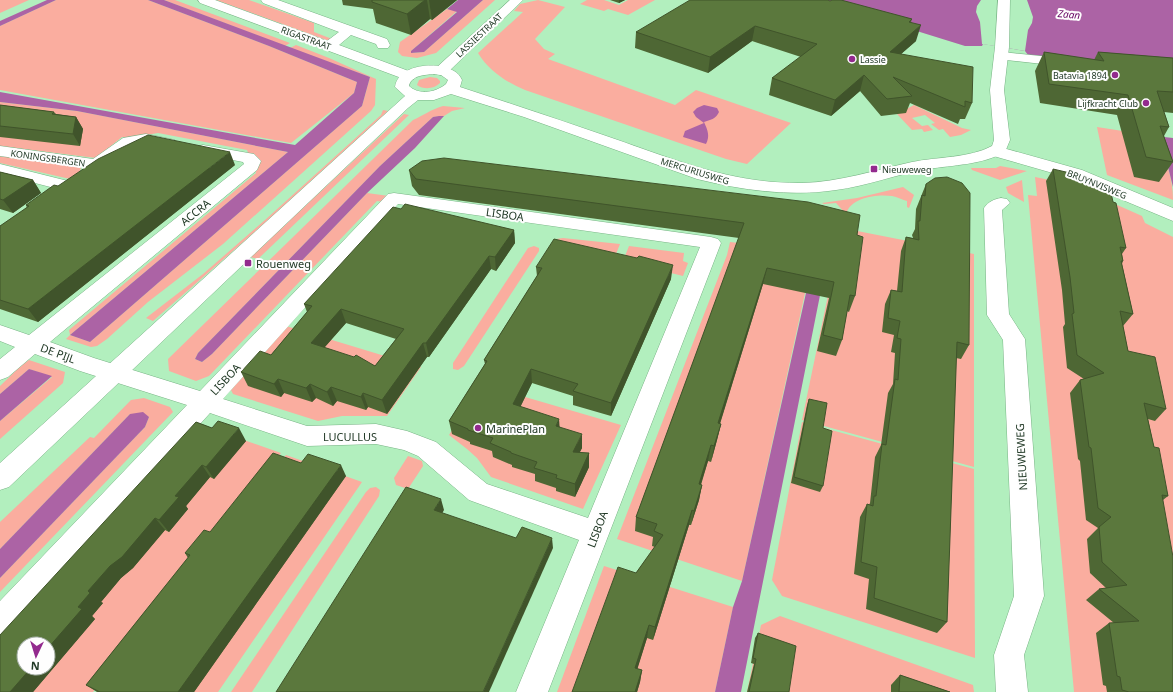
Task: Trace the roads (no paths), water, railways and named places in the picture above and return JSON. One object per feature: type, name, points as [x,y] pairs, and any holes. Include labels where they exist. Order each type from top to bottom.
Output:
[{"type":"street","name":"RIGASTRAAT","points":[[204,0],[338,38],[409,76]]},
{"type":"street","points":[[266,0],[338,38],[382,42],[383,45]]},
{"type":"street","name":"LASSIESTRAAT","points":[[441,71],[517,0]]},
{"type":"street","points":[[996,151],[1001,146],[1002,140],[997,90],[1007,53],[1004,0]]},
{"type":"street","points":[[1007,53],[1087,64]]},
{"type":"street","points":[[422,71],[441,71],[448,73],[454,78],[454,83],[450,89],[435,95],[416,95],[404,90],[402,87],[404,80],[409,76],[422,71]]},
{"type":"street","name":"MERCURIUSWEG","points":[[450,89],[529,114],[703,175],[732,182],[759,186],[803,188],[837,184],[917,166],[996,151]]},
{"type":"street","points":[[0,479],[403,105],[416,95]]},
{"type":"street","name":"ACCRA","points":[[0,372],[252,166],[253,161],[248,158],[146,139],[138,139],[129,141],[91,169]]},
{"type":"street","name":"KONINGSBERGEN","points":[[0,151],[86,162],[91,164],[91,169]]},
{"type":"street","name":"BRUYNVISWEG","points":[[996,151],[1076,174],[1173,215]]},
{"type":"street","name":"KONINGSBERGEN","points":[[0,169],[66,186]]},
{"type":"street","points":[[47,200],[91,169]]},
{"type":"street","name":"LISBOA","points":[[0,622],[394,198],[711,243],[532,692]]},
{"type":"street","name":"NIEUWEWEG","points":[[1001,203],[994,208],[998,315],[1014,339],[1029,596],[1009,656],[1012,692]]},
{"type":"street","name":"DE PIJL","points":[[0,333],[34,344],[88,365],[115,372]]},
{"type":"street","name":"LUCULLUS","points":[[115,372],[306,436],[376,434],[407,441],[427,449],[478,492],[595,533]]},
{"type":"water","points":[[47,0],[56,0],[0,26],[0,21]]},
{"type":"water","points":[[148,0],[164,0],[370,77],[362,106],[90,342],[70,335],[288,152],[77,111],[0,102],[0,92],[295,145],[354,93],[357,82],[269,46]]},
{"type":"water","points":[[458,0],[483,0],[424,52],[411,53],[411,51],[457,12],[447,9]]},
{"type":"water","name":"Zaan","points":[[817,0],[1173,0],[1173,70],[1028,55],[1025,51],[983,44],[982,46],[965,46]]},
{"type":"water","points":[[704,105],[717,108],[719,112],[715,118],[704,122],[708,133],[706,144],[683,137],[685,131],[704,123],[696,117],[693,112],[697,108]]},
{"type":"water","points":[[444,116],[415,148],[367,193],[212,354],[202,362],[195,359],[198,353],[380,166],[433,117]]},
{"type":"water","points":[[1155,136],[1173,138],[1173,187],[1167,163]]},
{"type":"water","points":[[831,240],[741,692],[715,692],[733,607],[742,581],[810,275]]},
{"type":"water","points":[[29,369],[52,376],[0,421],[0,394]]},
{"type":"water","points":[[143,412],[149,417],[145,427],[0,578],[0,549],[130,414]]},
{"type":"place","name":"Lassie","points":[[852,59]]},
{"type":"place","name":"Batavia 1894","points":[[1115,75]]},
{"type":"place","name":"Lijfkracht Club","points":[[1146,103]]},
{"type":"place","name":"Nieuweweg","points":[[874,169]]},
{"type":"place","name":"Rouenweg","points":[[248,263]]},
{"type":"place","name":"MarinePlan","points":[[478,428]]}]
